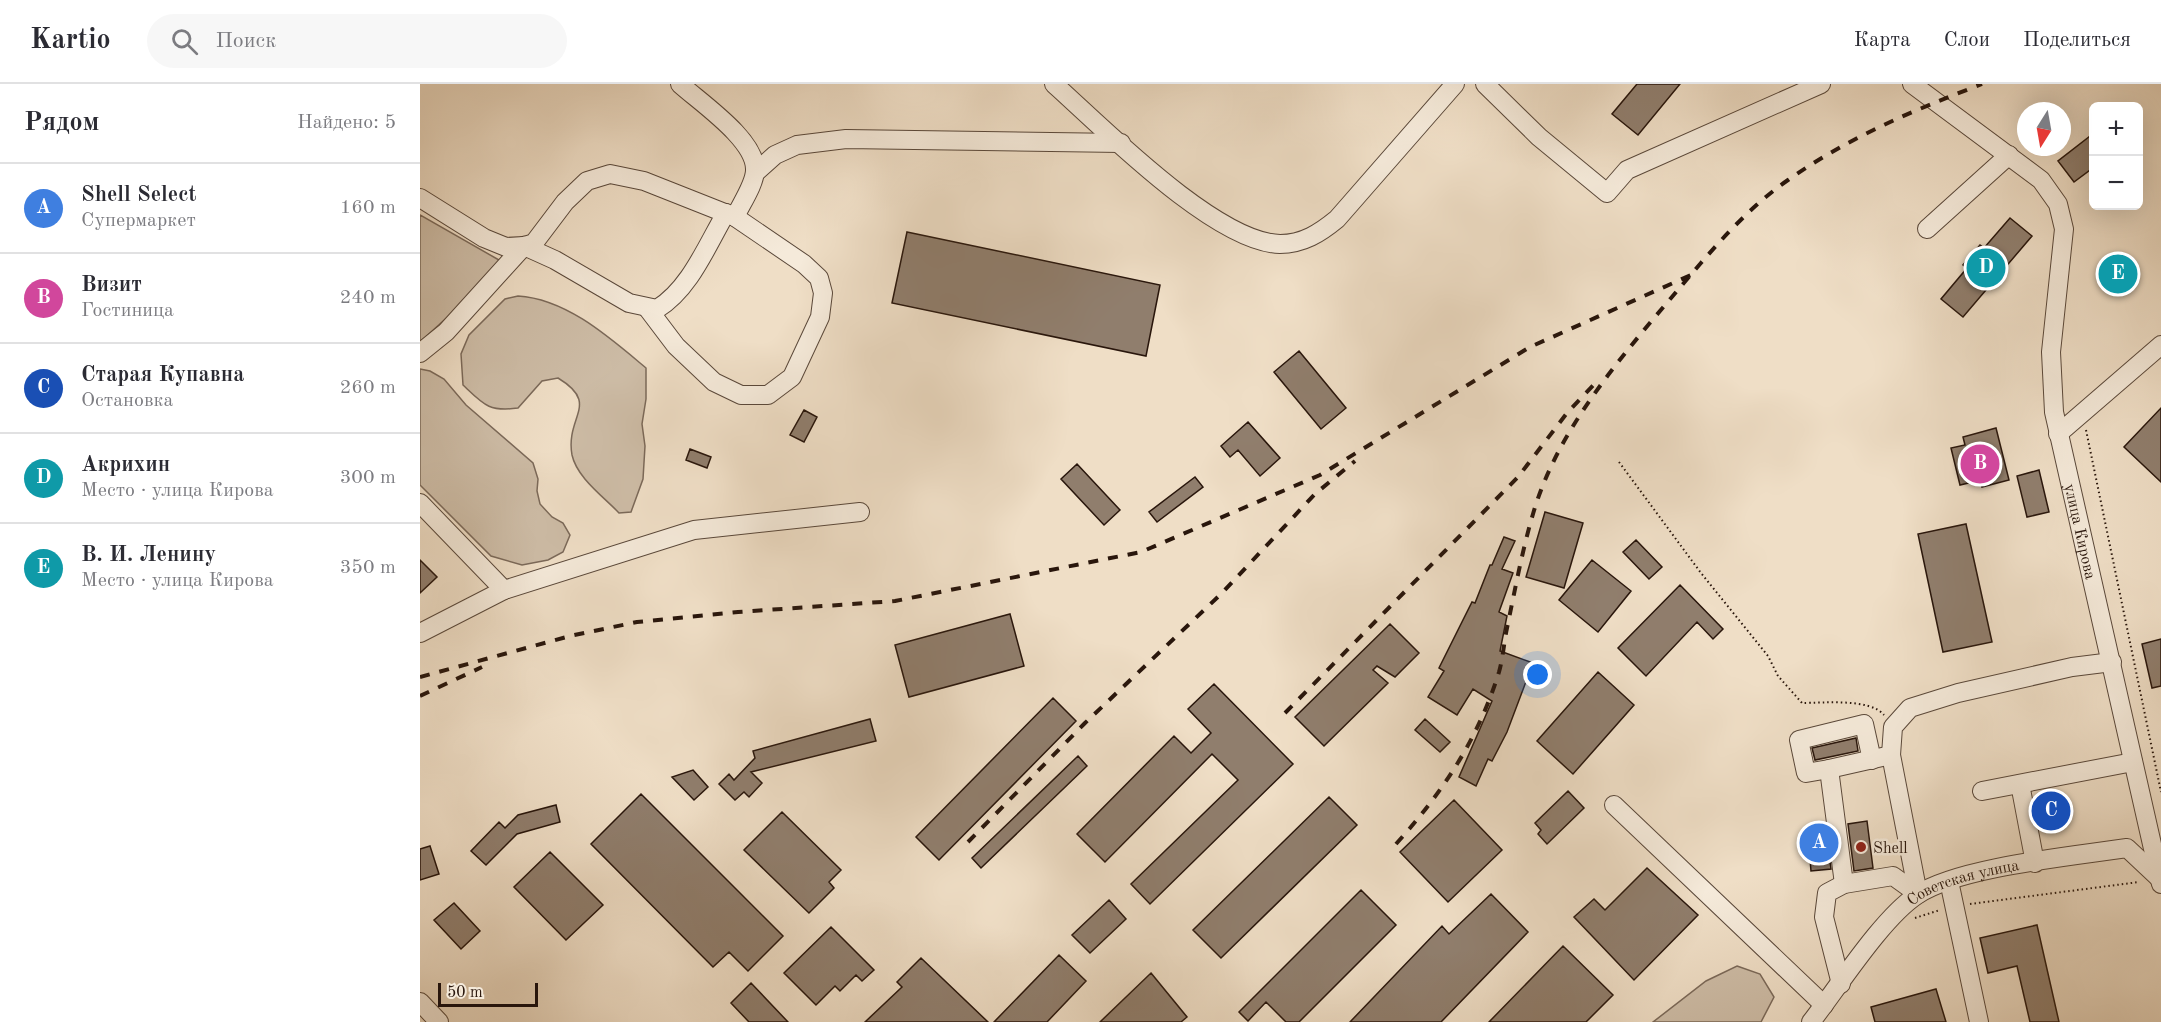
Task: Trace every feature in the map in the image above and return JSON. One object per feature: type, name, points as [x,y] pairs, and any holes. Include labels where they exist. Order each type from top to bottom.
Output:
[{"type":"street","points":[[680,84],[740,137],[754,161],[756,172]]},
{"type":"street","points":[[1054,84],[1177,192],[1221,222],[1248,236],[1277,244],[1295,243],[1319,234],[1337,219],[1451,85]]},
{"type":"street","points":[[1485,84],[1539,137],[1607,193],[1627,170],[1821,84]]},
{"type":"street","name":"улица Кирова","points":[[1912,84],[2041,180],[2058,204],[2064,229],[2050,372],[2058,434],[2161,881]]},
{"type":"street","points":[[524,246],[555,260],[629,303],[648,309],[657,309],[670,301],[688,278],[731,215],[756,172],[775,155],[797,145],[846,139],[1121,144]]},
{"type":"street","points":[[1927,229],[2010,155]]},
{"type":"street","points":[[420,198],[484,238],[506,248],[534,243],[565,202],[587,181],[610,174],[644,181],[731,215],[804,264],[819,278],[823,293],[820,316],[792,376],[768,395],[741,394],[714,382],[684,355],[648,309]]},
{"type":"street","points":[[420,353],[446,332],[524,246]]},
{"type":"street","points":[[2058,434],[2161,345]]},
{"type":"street","points":[[420,503],[504,590]]},
{"type":"street","points":[[420,633],[504,590],[694,530],[860,512]]},
{"type":"street","points":[[1918,894],[1891,755],[1893,727],[1910,708],[1958,693],[2072,666],[2112,662]]},
{"type":"street","points":[[1872,760],[1864,724],[1799,740],[1806,773],[1872,760],[1891,755]]},
{"type":"street","points":[[1982,791],[2133,762]]},
{"type":"street","points":[[1829,769],[1844,884]]},
{"type":"street","points":[[2020,784],[2035,862]]},
{"type":"street","points":[[1614,805],[1824,1005]]},
{"type":"street","name":"Советская улица","points":[[1811,1022],[1883,928],[1918,894],[1949,880],[2035,862],[2127,848],[2161,881]]},
{"type":"street","points":[[1841,984],[1824,917],[1827,893],[1844,884],[1893,876],[1918,894]]},
{"type":"street","points":[[1949,880],[1980,1022]]},
{"type":"street","points":[[420,1002],[439,1022]]},
{"type":"path","points":[[2083,412],[2161,792]]},
{"type":"path","points":[[1619,462],[1701,573],[1768,656],[1778,676],[1802,703],[1858,704],[1880,710],[1893,727]]},
{"type":"path","points":[[1911,920],[1954,906],[2161,881]]},
{"type":"shaded area","points":[[420,215],[506,264],[420,342]]},
{"type":"shaded area","points":[[518,296],[554,304],[571,312],[603,333],[646,368],[646,399],[642,424],[645,446],[643,479],[631,512],[619,513],[579,472],[572,455],[571,442],[579,404],[571,387],[558,378],[542,381],[518,408],[500,409],[488,406],[463,385],[461,354],[469,335],[505,299]]},
{"type":"shaded area","points":[[420,369],[430,371],[444,379],[466,405],[533,463],[538,479],[537,491],[540,504],[552,517],[563,523],[570,535],[563,552],[548,560],[522,565],[491,556],[420,485]]},
{"type":"shaded area","points":[[1737,966],[1760,974],[1774,997],[1761,1022],[1653,1022],[1706,981]]},
{"type":"building","points":[[1637,84],[1680,84],[1638,135],[1612,114]]},
{"type":"building","points":[[2089,137],[2089,171],[2074,182],[2058,161],[2064,156],[2071,156],[2071,151]]},
{"type":"building","points":[[2010,218],[2032,236],[1963,317],[1941,299],[1967,268],[1963,265],[1980,245],[1984,248]]},
{"type":"building","points":[[907,232],[1160,285],[1146,356],[892,303]]},
{"type":"building","points":[[1299,351],[1346,408],[1321,429],[1274,372]]},
{"type":"building","points":[[2161,408],[2161,482],[2124,447]]},
{"type":"building","points":[[804,410],[817,417],[804,442],[790,435]]},
{"type":"building","points":[[1248,422],[1280,458],[1260,476],[1238,450],[1230,457],[1221,446]]},
{"type":"building","points":[[1996,428],[2009,480],[1982,487],[1981,480],[1960,485],[1951,448],[1965,445],[1963,437]]},
{"type":"building","points":[[690,449],[711,457],[707,468],[686,460]]},
{"type":"building","points":[[1077,464],[1120,510],[1104,525],[1061,479]]},
{"type":"building","points":[[2039,470],[2049,512],[2027,517],[2017,476]]},
{"type":"building","points":[[1195,477],[1203,487],[1157,522],[1149,512]]},
{"type":"building","points":[[1545,512],[1583,523],[1564,588],[1526,577]]},
{"type":"building","points":[[1966,524],[1992,642],[1943,652],[1918,534]]},
{"type":"building","points":[[1504,537],[1515,541],[1502,569],[1513,573],[1499,612],[1507,616],[1500,651],[1533,663],[1507,732],[1492,761],[1488,759],[1476,786],[1459,777],[1492,701],[1473,689],[1457,715],[1428,697],[1444,671],[1439,668],[1472,602],[1475,603]]},
{"type":"building","points":[[1636,540],[1662,567],[1649,579],[1623,552]]},
{"type":"building","points":[[420,560],[437,577],[420,593]]},
{"type":"building","points":[[1592,560],[1631,591],[1598,632],[1559,600]]},
{"type":"building","points":[[1680,585],[1723,629],[1713,639],[1697,622],[1646,676],[1618,648]]},
{"type":"building","points":[[1010,614],[1024,666],[909,697],[895,645]]},
{"type":"building","points":[[1390,624],[1419,653],[1395,677],[1377,666],[1373,670],[1388,683],[1324,746],[1295,717]]},
{"type":"building","points":[[2161,639],[2161,686],[2152,688],[2142,644]]},
{"type":"building","points":[[1598,672],[1634,705],[1573,774],[1537,741]]},
{"type":"building","points":[[1214,684],[1293,764],[1150,904],[1131,884],[1238,780],[1212,754],[1105,862],[1077,834],[1174,736],[1191,753],[1211,733],[1188,709]]},
{"type":"building","points":[[1053,698],[1076,721],[939,860],[916,837]]},
{"type":"building","points":[[870,719],[876,741],[751,772],[762,783],[749,797],[744,792],[735,800],[719,784],[729,774],[734,780],[755,758],[753,751]]},
{"type":"building","points":[[1425,719],[1450,742],[1440,752],[1415,730]]},
{"type":"building","points":[[1856,738],[1858,751],[1815,760],[1812,748]]},
{"type":"building","points":[[1078,756],[1087,766],[981,868],[972,858]]},
{"type":"building","points":[[693,770],[708,787],[694,800],[672,777]]},
{"type":"building","points":[[1568,791],[1584,808],[1547,844],[1538,834],[1541,830],[1535,823]]},
{"type":"building","points":[[641,794],[783,936],[748,971],[729,952],[713,967],[591,844]]},
{"type":"building","points":[[1329,797],[1357,825],[1221,958],[1193,930]]},
{"type":"building","points":[[2060,799],[2064,819],[2042,824],[2038,804]]},
{"type":"building","points":[[1454,800],[1502,850],[1448,902],[1400,852]]},
{"type":"building","points":[[556,805],[560,822],[517,834],[486,865],[471,851],[499,822],[505,828],[518,815]]},
{"type":"building","points":[[782,812],[841,870],[829,882],[834,888],[809,913],[744,850]]},
{"type":"building","points":[[1867,821],[1873,868],[1854,871],[1848,824]]},
{"type":"building","points":[[1826,833],[1831,869],[1811,871],[1808,835]]},
{"type":"building","points":[[430,846],[439,874],[420,880],[420,849]]},
{"type":"building","points":[[550,852],[603,905],[566,940],[514,887]]},
{"type":"building","points":[[1647,868],[1698,915],[1634,980],[1574,917],[1594,899],[1605,910]]},
{"type":"building","points":[[1361,890],[1396,925],[1299,1022],[1286,1022],[1266,1002],[1248,1021],[1239,1012]]},
{"type":"building","points":[[1491,894],[1528,932],[1441,1022],[1350,1022],[1442,926],[1449,934]]},
{"type":"building","points":[[1109,900],[1126,919],[1090,953],[1072,935]]},
{"type":"building","points":[[454,903],[480,931],[461,949],[434,920]]},
{"type":"building","points":[[2037,925],[2059,1022],[2030,1022],[2017,966],[1988,973],[1980,938]]},
{"type":"building","points":[[831,927],[874,970],[862,981],[856,975],[840,991],[835,986],[816,1005],[784,973]]},
{"type":"building","points":[[1563,946],[1613,995],[1586,1022],[1489,1022]]},
{"type":"building","points":[[1059,955],[1086,981],[1047,1022],[994,1022]]},
{"type":"building","points":[[921,958],[988,1022],[865,1022],[902,987],[897,982]]},
{"type":"building","points":[[1151,973],[1187,1017],[1181,1022],[1100,1022]]},
{"type":"building","points":[[751,983],[788,1022],[749,1022],[731,1003]]},
{"type":"building","points":[[1936,989],[1946,1022],[1875,1022],[1871,1007]]},
{"type":"railway","points":[[1396,844],[1443,785],[1481,720],[1502,661],[1522,556],[1544,483],[1574,424],[1613,368],[1716,246],[1772,192],[1811,165],[1858,138],[1906,115],[1982,84]]},
{"type":"railway","points":[[420,677],[570,636],[637,622],[895,601],[1141,552],[1320,475],[1530,347],[1691,275]]},
{"type":"railway","points":[[1285,713],[1518,477],[1567,413],[1599,379]]},
{"type":"railway","points":[[968,842],[1085,723],[1222,593],[1315,494],[1355,461]]},
{"type":"railway","points":[[420,696],[482,667]]},
{"type":"place","name":"Акрихин","points":[[1986,268]]},
{"type":"place","name":"В. И. Ленину","points":[[2118,274]]},
{"type":"place","name":"Визит","points":[[1980,464]]},
{"type":"place","name":"Старая Купавна","points":[[2051,811]]},
{"type":"place","name":"Shell Select","points":[[1819,843]]},
{"type":"place","name":"Shell","points":[[1861,847]]}]
